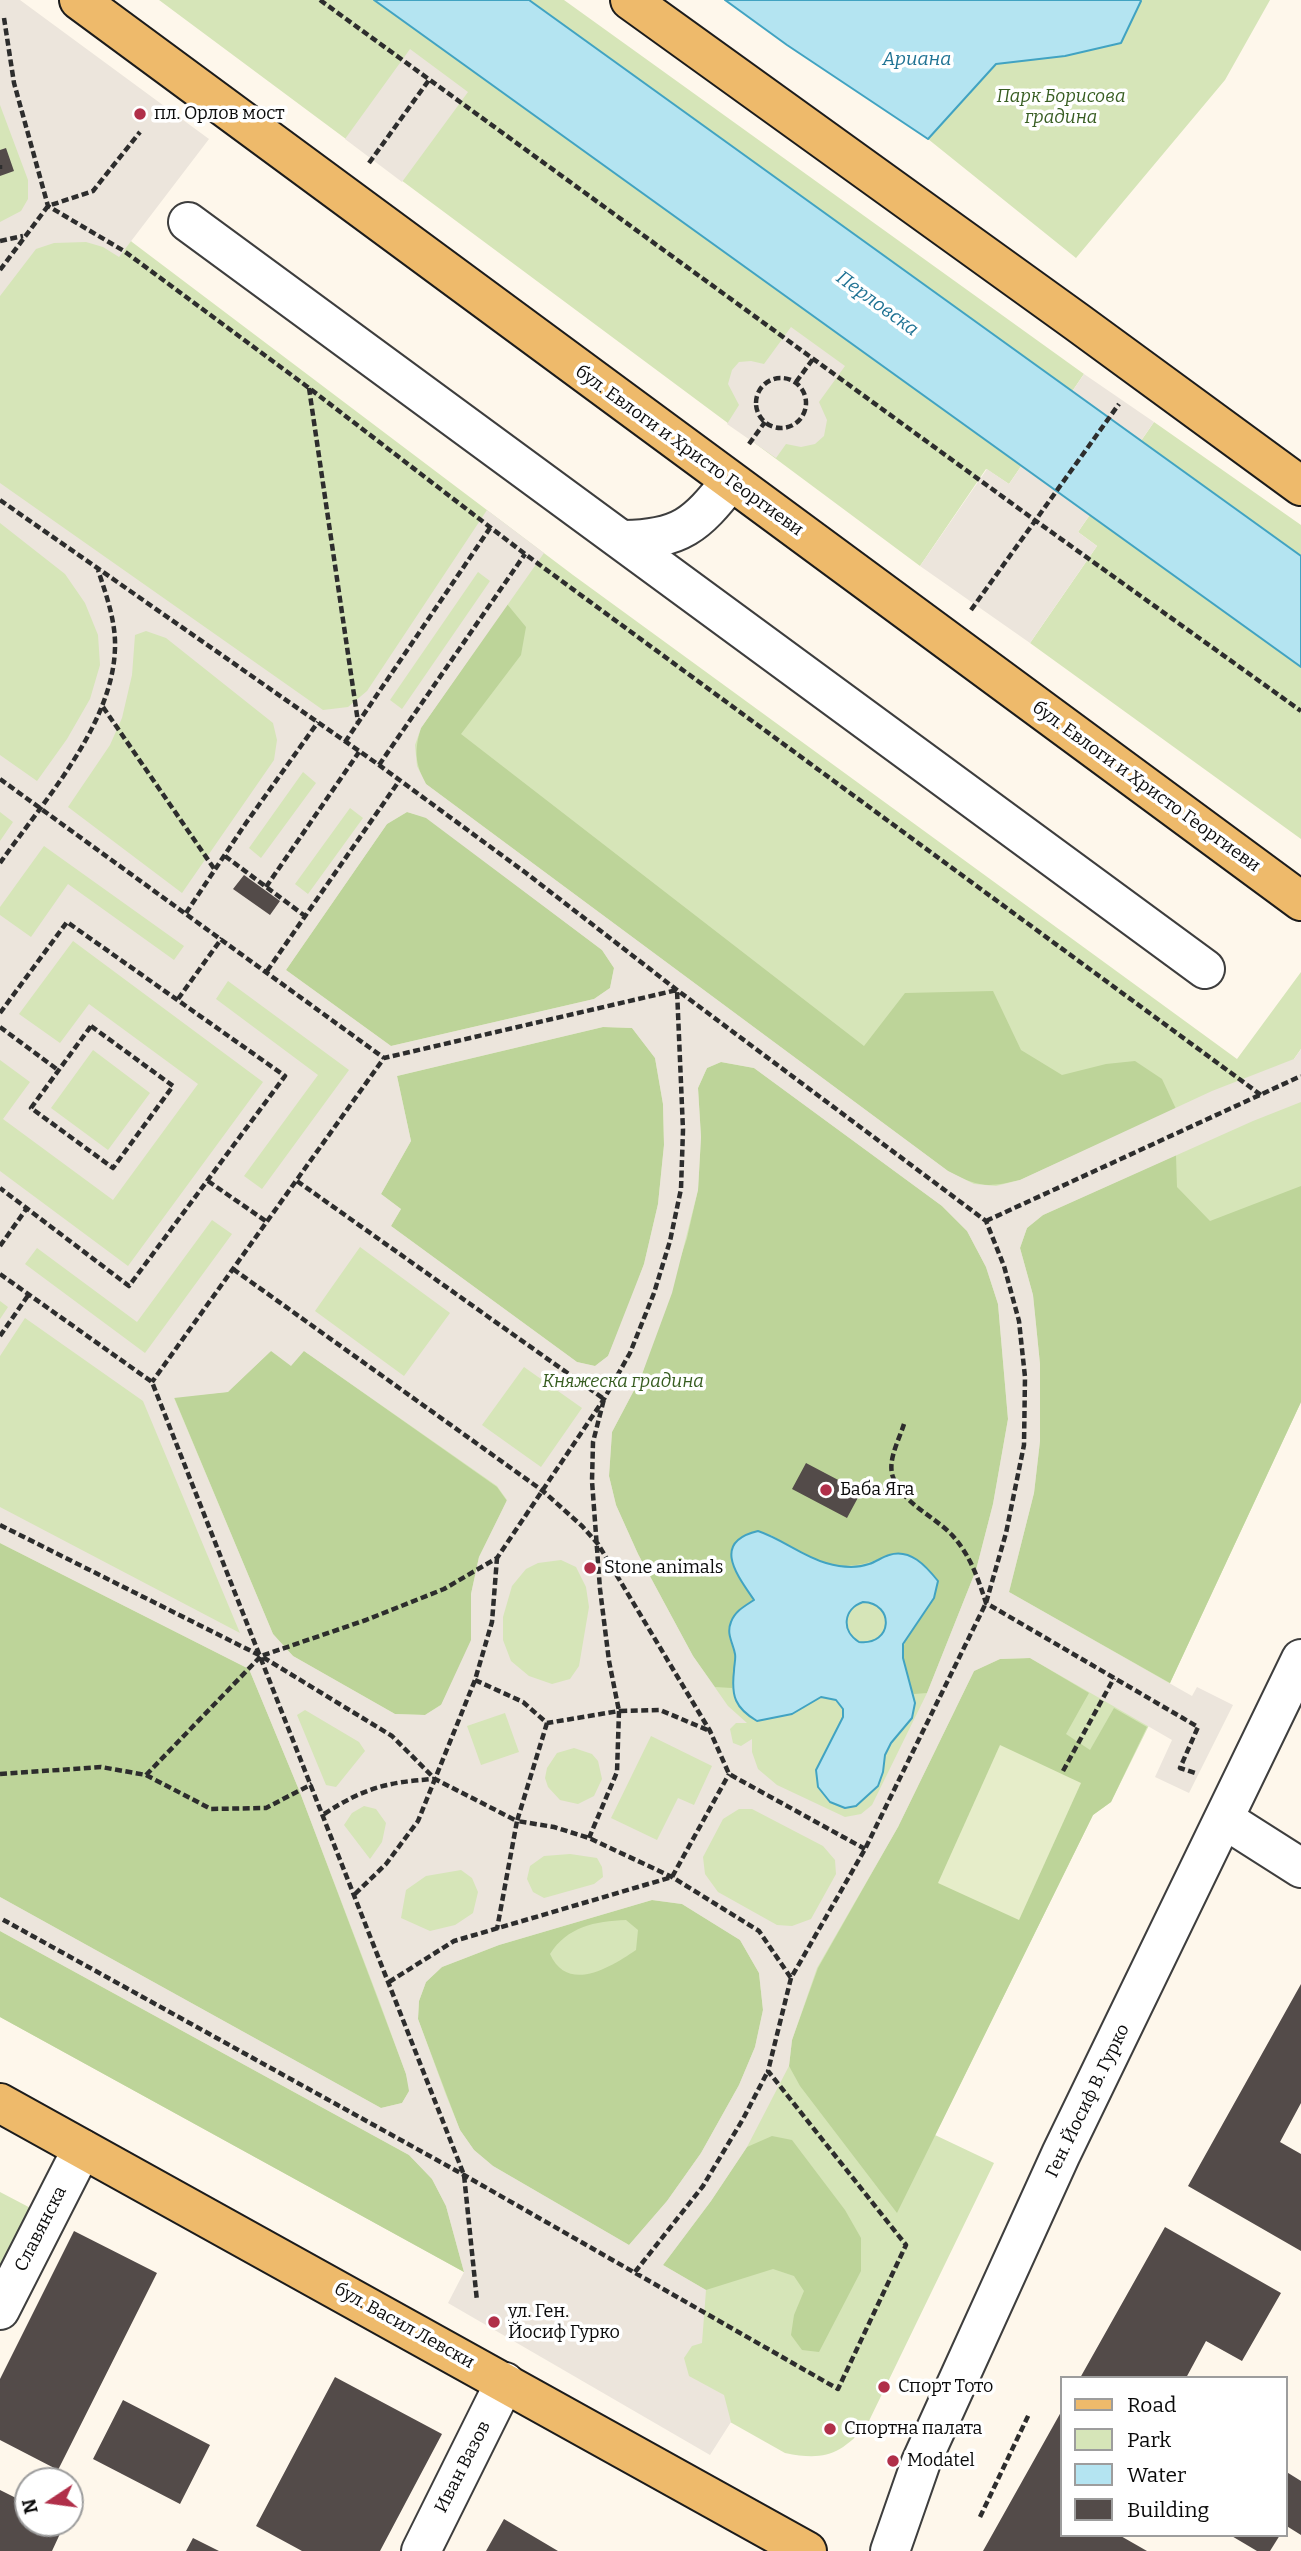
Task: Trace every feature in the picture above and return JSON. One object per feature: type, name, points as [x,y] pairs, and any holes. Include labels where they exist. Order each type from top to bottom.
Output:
[{"type":"main road","name":"бул. Евлоги и Христо Георгиеви","points":[[79,0],[1301,901]]},
{"type":"main road","points":[[630,0],[1301,486]]},
{"type":"main road","name":"бул. Васил Левски","points":[[0,2103],[807,2551]]},
{"type":"street","points":[[188,222],[1205,969]]},
{"type":"street","points":[[624,540],[649,539],[678,532],[704,514],[730,482]]},
{"type":"street","name":"Ген. Йосиф В. Гурко","points":[[890,2551],[921,2462],[1061,2154],[1301,1659]]},
{"type":"street","points":[[1224,1819],[1301,1868]]},
{"type":"street","name":"Славянска","points":[[0,2310],[82,2149]]},
{"type":"street","name":"Иван Вазов","points":[[421,2551],[505,2382]]},
{"type":"path","points":[[320,0],[1301,711]]},
{"type":"path","points":[[4,18],[14,83],[48,206],[124,251],[310,388],[525,554],[1261,1095]]},
{"type":"path","points":[[367,167],[429,79]]},
{"type":"path","points":[[0,270],[48,206],[93,191],[140,132]]},
{"type":"path","points":[[0,241],[24,236]]},
{"type":"path","points":[[796,382],[813,359]]},
{"type":"path","points":[[781,378],[796,382],[806,397],[805,413],[801,420],[787,428],[765,422],[756,407],[760,390],[773,380],[781,378]]},
{"type":"path","points":[[310,388],[358,722]]},
{"type":"path","points":[[948,642],[1122,399]]},
{"type":"path","points":[[747,448],[765,422]]},
{"type":"path","points":[[0,500],[379,765],[986,1221],[1004,1266],[1020,1321],[1025,1377],[1024,1445],[1006,1533],[986,1603],[865,1849],[791,1978],[768,2071],[743,2119],[703,2186],[635,2272]]},
{"type":"path","points":[[345,742],[491,528]]},
{"type":"path","points":[[379,765],[525,554]]},
{"type":"path","points":[[0,863],[78,753],[103,706],[113,669],[115,646],[112,619],[98,569]]},
{"type":"path","points":[[103,706],[215,870]]},
{"type":"path","points":[[186,913],[318,722]]},
{"type":"path","points":[[267,887],[359,752]]},
{"type":"path","points":[[0,779],[384,1058]]},
{"type":"path","points":[[267,971],[399,781]]},
{"type":"path","points":[[225,856],[305,916]]},
{"type":"path","points":[[0,1013],[67,922],[285,1076],[129,1286],[0,1188]]},
{"type":"path","points":[[178,999],[222,938]]},
{"type":"path","points":[[152,1382],[384,1058],[677,990]]},
{"type":"path","points":[[146,1775],[261,1656],[366,1620],[444,1589],[497,1558],[543,1491],[604,1399],[630,1353],[654,1293],[670,1241],[681,1189],[683,1130],[677,990]]},
{"type":"path","points":[[91,1026],[173,1086],[113,1168],[31,1108],[59,1070],[91,1026]]},
{"type":"path","points":[[0,1027],[59,1070]]},
{"type":"path","points":[[986,1221],[1301,1076]]},
{"type":"path","points":[[208,1181],[267,1222]]},
{"type":"path","points":[[297,1181],[604,1399]]},
{"type":"path","points":[[0,1246],[27,1208]]},
{"type":"path","points":[[233,1269],[543,1491],[582,1526],[598,1544],[710,1731],[729,1774],[865,1849]]},
{"type":"path","points":[[0,1274],[152,1382],[464,2175],[477,2301]]},
{"type":"path","points":[[0,1336],[29,1293]]},
{"type":"path","points":[[589,1838],[617,1772],[619,1711],[609,1661],[600,1589],[592,1480],[593,1442],[604,1399]]},
{"type":"path","points":[[904,1424],[891,1464],[893,1477],[901,1492],[951,1534],[976,1570],[986,1603],[1198,1727],[1180,1768],[1198,1774]]},
{"type":"path","points":[[0,1525],[261,1656],[393,1736],[435,1779],[517,1821],[554,1827],[589,1838],[672,1877],[759,1931],[791,1978]]},
{"type":"path","points":[[355,1894],[386,1864],[418,1821],[475,1680],[492,1622],[497,1558]]},
{"type":"path","points":[[1063,1771],[1114,1678]]},
{"type":"path","points":[[475,1680],[523,1702],[547,1723]]},
{"type":"path","points":[[547,1723],[619,1711],[660,1710],[710,1731]]},
{"type":"path","points":[[497,1929],[517,1821],[547,1723]]},
{"type":"path","points":[[0,1774],[101,1767],[146,1775],[211,1809],[266,1808],[312,1784]]},
{"type":"path","points":[[389,1982],[454,1941],[672,1877],[729,1774]]},
{"type":"path","points":[[324,1814],[351,1796],[395,1782],[435,1779]]},
{"type":"path","points":[[0,1918],[464,2175],[838,2389],[906,2245],[768,2071]]},
{"type":"path","points":[[980,2517],[1029,2414]]},
{"type":"green space","points":[[159,0],[564,0],[1084,374],[1009,484],[986,469],[920,566]]},
{"type":"green space","name":"Парк Борисова градина","points":[[725,0],[1270,0],[1225,80],[1076,258],[928,139],[787,45]]},
{"type":"green space","name":"Княжеска градина","points":[[0,104],[132,242],[573,575],[1237,1059],[1301,972],[1301,1049],[1294,1059],[1301,1064],[1301,1402],[1170,1683],[1111,1802],[1093,1815],[935,2135],[994,2163],[867,2425],[848,2443],[830,2453],[810,2456],[785,2453],[464,2272],[0,2017]]},
{"type":"green space","points":[[1154,422],[1301,525],[1301,839],[1030,643],[1097,546],[1078,532]]},
{"type":"green space","points":[[507,604],[526,627],[521,655],[461,734],[864,1046],[905,993],[993,991],[1021,1050],[1062,1075],[1106,1064],[1135,1061],[1162,1079],[1176,1109],[1020,1180],[990,1185],[967,1180],[948,1171],[426,784],[417,757],[421,728]]},
{"type":"green space","points":[[407,812],[426,817],[602,950],[614,968],[610,988],[594,999],[391,1046],[286,970],[387,824]]},
{"type":"green space","points":[[603,1027],[632,1028],[655,1058],[663,1104],[664,1145],[658,1204],[644,1264],[608,1356],[595,1366],[577,1362],[391,1226],[401,1209],[381,1194],[411,1141],[397,1076]]},
{"type":"green space","points":[[721,1062],[754,1068],[942,1206],[967,1231],[986,1267],[998,1304],[1008,1419],[993,1504],[976,1570],[927,1693],[914,1694],[907,1677],[903,1652],[910,1632],[934,1598],[891,1554],[857,1565],[829,1564],[802,1553],[771,1535],[755,1600],[740,1609],[729,1636],[735,1656],[732,1688],[715,1687],[693,1656],[638,1554],[616,1505],[609,1476],[612,1432],[641,1377],[687,1238],[698,1190],[701,1137],[698,1088],[707,1068]]},
{"type":"green space","points":[[1176,1155],[1177,1187],[1210,1221],[1301,1186],[1301,1402],[1170,1683],[1009,1592],[1034,1493],[1040,1441],[1040,1364],[1033,1295],[1020,1248],[1027,1228],[1043,1215]]},
{"type":"green space","points":[[271,1351],[304,1351],[497,1487],[507,1501],[479,1557],[471,1594],[472,1640],[442,1704],[425,1715],[395,1714],[293,1656],[273,1634],[174,1397],[227,1392]]},
{"type":"green space","points":[[0,1543],[249,1669],[299,1790],[406,2074],[410,2090],[402,2103],[381,2108],[0,1897]]},
{"type":"green space","points":[[1030,1658],[1089,1693],[1066,1734],[1090,1750],[1114,1708],[1147,1727],[1111,1802],[1093,1815],[897,2213],[800,2086],[789,2066],[792,2040],[818,1968],[898,1827],[974,1671],[1000,1659]]},
{"type":"green space","points":[[1000,1745],[1081,1783],[1019,1920],[938,1883]]},
{"type":"green space","points":[[652,1900],[682,1904],[740,1940],[759,1973],[763,2010],[755,2047],[739,2085],[701,2153],[667,2201],[629,2245],[493,2166],[474,2150],[460,2130],[418,2019],[419,2001],[426,1982],[442,1967],[499,1945]],"holes":[[[626,1920],[638,1930],[636,1950],[615,1963],[590,1973],[568,1973],[558,1966],[550,1954],[565,1937],[593,1924]]]},
{"type":"green space","points":[[0,1931],[409,2155],[432,2179],[446,2206],[464,2272],[0,2017]]},
{"type":"green space","points":[[772,2136],[792,2140],[845,2210],[861,2238],[861,2271],[819,2352],[802,2350],[791,2335],[794,2315],[804,2291],[794,2276],[773,2269],[706,2290],[663,2265],[747,2147]]},
{"type":"green space","points":[[0,2192],[42,2214],[0,2294]]},
{"type":"shaded area","points":[[0,0],[20,0],[209,139],[119,257],[103,247],[86,242],[54,243],[36,249],[0,296],[0,222],[21,211],[28,199],[28,180],[0,105]]},
{"type":"shaded area","points":[[410,49],[468,92],[402,182],[345,139]]},
{"type":"shaded area","points":[[791,327],[845,366],[819,402],[827,420],[824,436],[815,444],[801,447],[786,444],[776,458],[727,424],[739,405],[728,384],[732,370],[739,362],[764,364]]},
{"type":"shaded area","points":[[1084,374],[1154,422],[1078,532],[1097,546],[1030,643],[920,566],[987,469],[1009,484]]},
{"type":"shaded area","points":[[0,483],[323,710],[348,707],[367,691],[487,510],[544,553],[421,728],[415,745],[417,766],[426,784],[948,1171],[974,1184],[996,1186],[1020,1180],[1212,1091],[1294,1059],[1301,1049],[1301,1102],[1043,1215],[1027,1228],[1020,1248],[1033,1295],[1040,1364],[1040,1441],[1034,1493],[1009,1592],[1192,1696],[1197,1687],[1233,1705],[1189,1793],[1155,1777],[1172,1740],[1030,1658],[1000,1659],[974,1671],[898,1827],[817,1968],[792,2040],[789,2066],[747,2147],[663,2265],[706,2290],[702,2343],[692,2346],[684,2358],[689,2376],[724,2395],[731,2422],[710,2455],[448,2303],[464,2272],[446,2206],[432,2179],[409,2155],[0,1931],[0,1897],[381,2108],[402,2103],[409,2091],[406,2074],[380,2003],[299,1790],[249,1669],[0,1543],[0,1507],[240,1633],[143,1401],[25,1318],[0,1356],[0,1319],[8,1307],[0,1301],[0,1171],[128,1266],[263,1082],[73,941],[19,1014],[60,1043],[89,1004],[198,1084],[113,1200],[3,1119],[30,1082],[0,1060],[0,915],[31,937],[68,884],[174,960],[184,946],[44,846],[0,907],[0,841],[13,822],[0,812],[0,755],[37,781],[67,739],[90,699],[100,665],[98,635],[85,603],[65,574],[0,523]],"holes":[[[478,572],[490,581],[402,709],[390,700]],[[146,631],[166,638],[273,723],[277,740],[274,760],[182,893],[68,807],[110,745],[122,718],[132,675],[135,635]],[[303,772],[316,783],[261,858],[249,848]],[[350,808],[363,818],[308,894],[295,884]],[[407,812],[426,818],[602,950],[614,968],[610,988],[594,999],[391,1046],[286,970],[387,824]],[[228,981],[349,1070],[262,1189],[244,1176],[318,1075],[216,999]],[[603,1027],[632,1028],[655,1058],[663,1104],[664,1145],[658,1204],[644,1264],[608,1356],[595,1366],[577,1362],[391,1226],[401,1209],[381,1194],[411,1141],[397,1076]],[[93,1050],[150,1093],[108,1150],[51,1108]],[[721,1062],[754,1068],[942,1206],[967,1231],[986,1267],[998,1304],[1008,1419],[993,1504],[976,1570],[927,1693],[872,1805],[861,1814],[845,1817],[777,1785],[758,1769],[752,1752],[752,1739],[741,1746],[733,1743],[730,1729],[736,1723],[747,1723],[728,1706],[693,1656],[638,1554],[616,1505],[609,1476],[612,1432],[641,1377],[672,1293],[698,1190],[701,1137],[698,1088],[707,1068]],[[212,1220],[232,1234],[145,1353],[25,1264],[37,1248],[137,1322]],[[360,1247],[450,1313],[404,1376],[315,1311]],[[271,1351],[291,1366],[304,1351],[497,1486],[507,1500],[479,1557],[471,1594],[471,1640],[441,1705],[425,1715],[395,1714],[293,1656],[273,1634],[174,1398],[228,1392]],[[524,1367],[582,1408],[541,1467],[482,1425]],[[561,1560],[576,1567],[586,1587],[589,1607],[579,1666],[570,1679],[552,1684],[529,1676],[511,1661],[503,1640],[503,1617],[512,1586],[526,1569],[538,1563]],[[305,1710],[359,1742],[365,1751],[336,1787],[326,1785],[297,1715]],[[505,1713],[519,1752],[481,1765],[467,1726]],[[651,1736],[712,1766],[694,1805],[678,1798],[657,1840],[611,1818]],[[574,1748],[592,1754],[598,1761],[602,1779],[594,1796],[578,1804],[560,1800],[548,1787],[545,1778],[547,1768],[557,1753]],[[364,1806],[376,1809],[386,1823],[382,1842],[370,1859],[344,1825],[352,1813]],[[739,1809],[752,1809],[823,1846],[835,1860],[836,1874],[811,1919],[792,1926],[777,1925],[718,1892],[705,1874],[703,1857],[723,1819]],[[570,1854],[597,1858],[602,1867],[603,1877],[594,1884],[544,1898],[533,1892],[527,1879],[530,1866],[544,1856]],[[461,1870],[472,1878],[478,1892],[473,1913],[455,1925],[430,1931],[401,1918],[406,1890],[426,1876]],[[652,1900],[682,1904],[740,1940],[759,1973],[763,2010],[755,2047],[739,2085],[701,2153],[667,2201],[629,2245],[493,2166],[474,2150],[460,2130],[446,2095],[418,2019],[419,2001],[426,1982],[442,1967],[499,1945]]]},
{"type":"water","name":"Перловска","points":[[374,0],[529,0],[1301,556],[1301,667]]},
{"type":"water","name":"Ариана","points":[[725,0],[1141,1],[1121,43],[1065,56],[996,64],[928,139],[787,45]]},
{"type":"water","points":[[758,1531],[817,1560],[842,1566],[864,1566],[889,1555],[904,1554],[923,1564],[938,1581],[934,1598],[903,1644],[903,1658],[915,1703],[912,1718],[891,1743],[885,1755],[878,1786],[856,1806],[845,1808],[830,1802],[818,1787],[816,1770],[843,1717],[843,1709],[836,1700],[821,1697],[792,1714],[757,1721],[739,1706],[736,1700],[733,1688],[735,1656],[730,1626],[738,1612],[754,1600],[735,1570],[732,1560],[735,1543]],"holes":[[[863,1602],[881,1609],[885,1616],[884,1631],[878,1638],[859,1642],[849,1632],[848,1615],[856,1605]]]},
{"type":"building","points":[[6,148],[14,171],[0,176],[0,150]]},
{"type":"building","points":[[244,875],[280,901],[270,915],[233,889]]},
{"type":"building","name":"Баба Яга","points":[[806,1463],[861,1492],[847,1518],[792,1489]]},
{"type":"building","points":[[1301,1984],[1301,2103],[1280,2142],[1301,2154],[1301,2251],[1188,2186]]},
{"type":"building","points":[[1165,2227],[1281,2293],[1242,2361],[1206,2341],[1187,2376],[1081,2376]]},
{"type":"building","points":[[74,2231],[157,2273],[60,2467],[52,2467],[0,2440],[0,2379]]},
{"type":"building","points":[[335,2377],[442,2434],[380,2551],[302,2551],[256,2526]]},
{"type":"building","points":[[123,2400],[210,2445],[180,2504],[93,2459]]},
{"type":"building","points":[[1060,2414],[1060,2537],[1122,2537],[1147,2551],[983,2551]]},
{"type":"building","points":[[1287,2472],[1301,2481],[1301,2535],[1287,2526]]},
{"type":"building","points":[[0,2490],[14,2497],[14,2537],[58,2537],[52,2551],[0,2551]]},
{"type":"building","points":[[504,2519],[558,2551],[486,2551]]},
{"type":"building","points":[[1233,2537],[1279,2537],[1270,2551],[1257,2551]]},
{"type":"building","points":[[193,2538],[219,2551],[186,2551]]},
{"type":"place","name":"пл. Орлов мост","points":[[140,114]]},
{"type":"place","name":"Баба Яга","points":[[826,1490]]},
{"type":"place","name":"Stone animals","points":[[590,1568]]},
{"type":"place","name":"ул. Ген. Йосиф Гурко","points":[[494,2322]]},
{"type":"place","name":"Спорт Тото","points":[[884,2387]]},
{"type":"place","name":"Спортна палата","points":[[830,2429]]},
{"type":"place","name":"Modatel","points":[[893,2461]]}]
